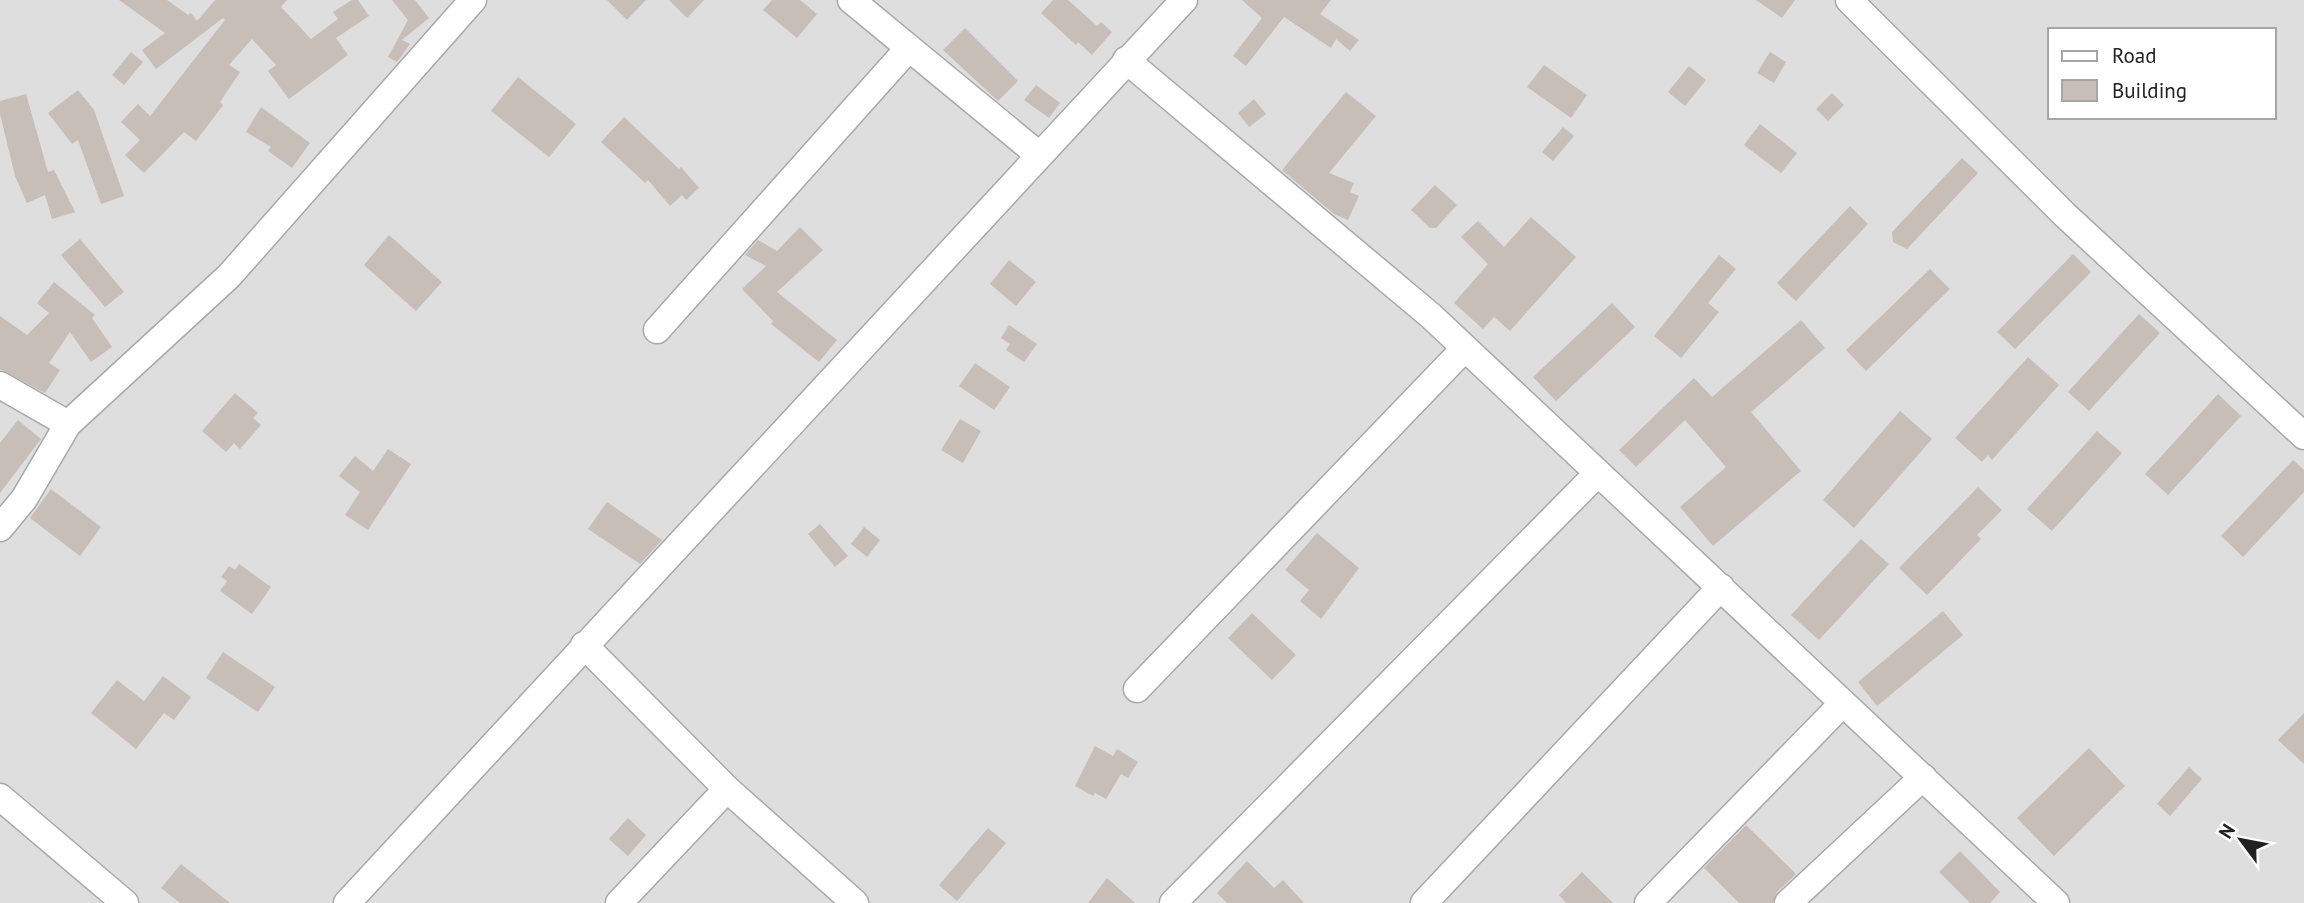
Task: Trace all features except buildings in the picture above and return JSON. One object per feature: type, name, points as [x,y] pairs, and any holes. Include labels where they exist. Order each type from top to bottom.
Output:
[{"type":"street","points":[[0,528],[24,499],[68,424],[229,276],[473,0]]},
{"type":"street","points":[[852,0],[1039,155]]},
{"type":"street","points":[[347,903],[1184,0]]},
{"type":"street","points":[[1849,0],[2065,215],[2304,436]]},
{"type":"street","points":[[657,330],[908,49]]},
{"type":"street","points":[[1126,60],[1465,348],[1923,778],[2041,898]]},
{"type":"street","points":[[1137,690],[1465,348]]},
{"type":"street","points":[[0,385],[68,424]]},
{"type":"street","points":[[1173,903],[1598,473]]},
{"type":"street","points":[[1424,903],[1721,587]]},
{"type":"street","points":[[584,645],[727,789],[855,903]]},
{"type":"street","points":[[1647,903],[1843,703]]},
{"type":"street","points":[[1788,903],[1923,778]]},
{"type":"street","points":[[619,903],[727,789]]},
{"type":"street","points":[[0,797],[125,903]]},
{"type":"shaded area","points":[[0,0],[2304,0],[2304,903],[0,903]]}]
